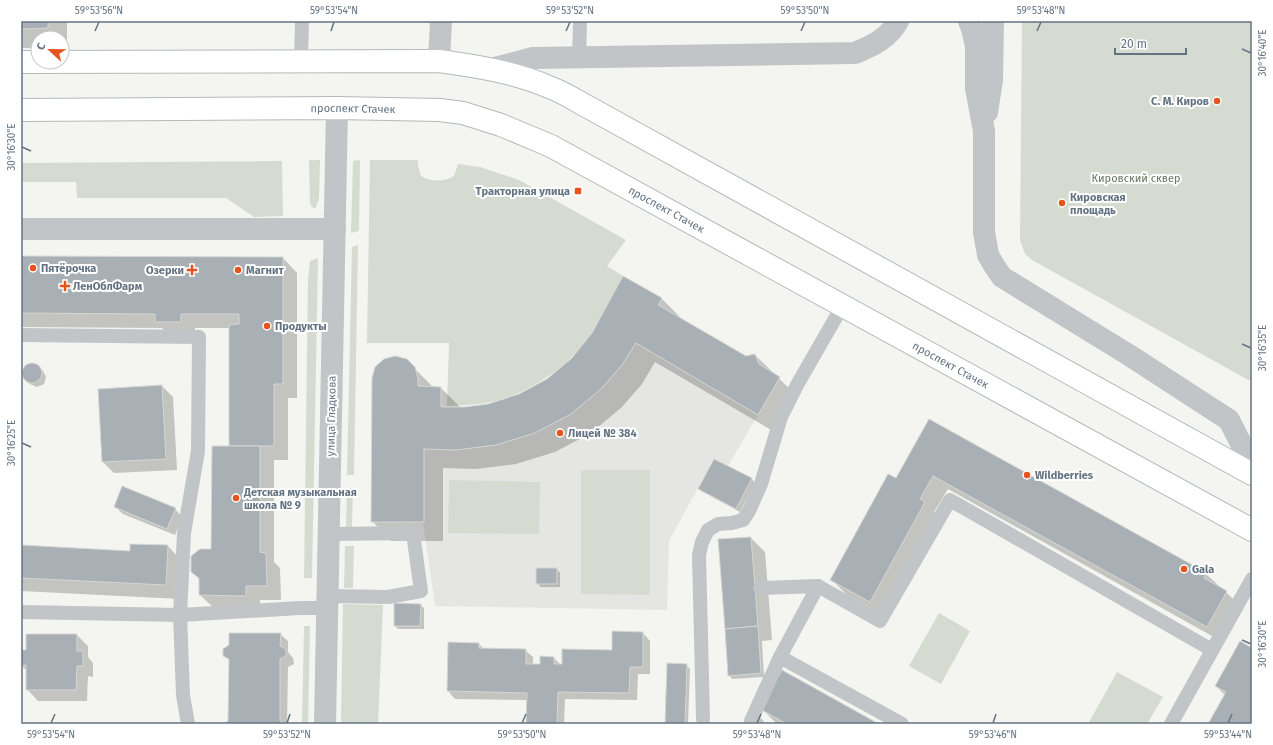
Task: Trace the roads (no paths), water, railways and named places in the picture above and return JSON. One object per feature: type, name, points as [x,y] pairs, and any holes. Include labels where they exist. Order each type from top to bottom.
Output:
[{"type":"main road","points":[[21,62],[439,61],[491,69],[522,76],[556,90],[1252,474]]},
{"type":"main road","name":"проспект Стачек","points":[[21,110],[337,108],[440,110],[463,113],[501,125],[551,146],[1252,530]]},
{"type":"street","points":[[439,61],[441,21]]},
{"type":"street","points":[[491,69],[533,58],[856,53],[874,45],[894,28],[898,21]]},
{"type":"street","points":[[969,21],[976,46],[976,88],[984,131]]},
{"type":"street","points":[[993,21],[992,80],[984,131],[984,232],[988,255],[1002,277],[1129,355],[1229,420],[1252,465]]},
{"type":"street","name":"улица Гладкова","points":[[325,724],[337,108]]},
{"type":"street","points":[[21,229],[335,229]]},
{"type":"lane","points":[[301,61],[302,21]]},
{"type":"lane","points":[[579,58],[580,21]]},
{"type":"lane","points":[[703,719],[699,555],[702,542],[708,530],[718,524],[732,523],[743,520],[749,511],[761,484],[781,417],[797,385],[842,305]]},
{"type":"lane","points":[[21,335],[199,337],[198,451],[184,533],[180,615],[183,695],[188,724]]},
{"type":"lane","points":[[760,588],[818,586],[880,621],[950,500],[1212,650]]},
{"type":"lane","points":[[21,612],[180,615],[300,608],[328,602],[388,597],[421,591],[413,533],[329,534]]},
{"type":"lane","points":[[1171,724],[1252,579]]},
{"type":"lane","points":[[757,724],[751,721],[780,657],[818,586]]},
{"type":"lane","points":[[780,657],[902,724]]},
{"type":"place","name":"С. М. Киров","points":[[1217,101]]},
{"type":"place","name":"Тракторная улица","points":[[578,191]]},
{"type":"place","name":"Кировская площадь","points":[[1062,203]]},
{"type":"place","name":"Пятёрочка","points":[[33,268]]},
{"type":"place","name":"Озерки","points":[[192,270]]},
{"type":"place","name":"Магнит","points":[[238,270]]},
{"type":"place","name":"ЛенОблФарм","points":[[65,286]]},
{"type":"place","name":"Продукты","points":[[267,326]]},
{"type":"place","name":"Лицей № 384","points":[[560,433]]},
{"type":"place","name":"Wildberries","points":[[1027,475]]},
{"type":"place","name":"Детская музыкальная школа № 9","points":[[236,498]]},
{"type":"place","name":"Gala","points":[[1184,569]]},
{"type":"park label","name":"Кировский сквер","points":[[1136,178]]}]
